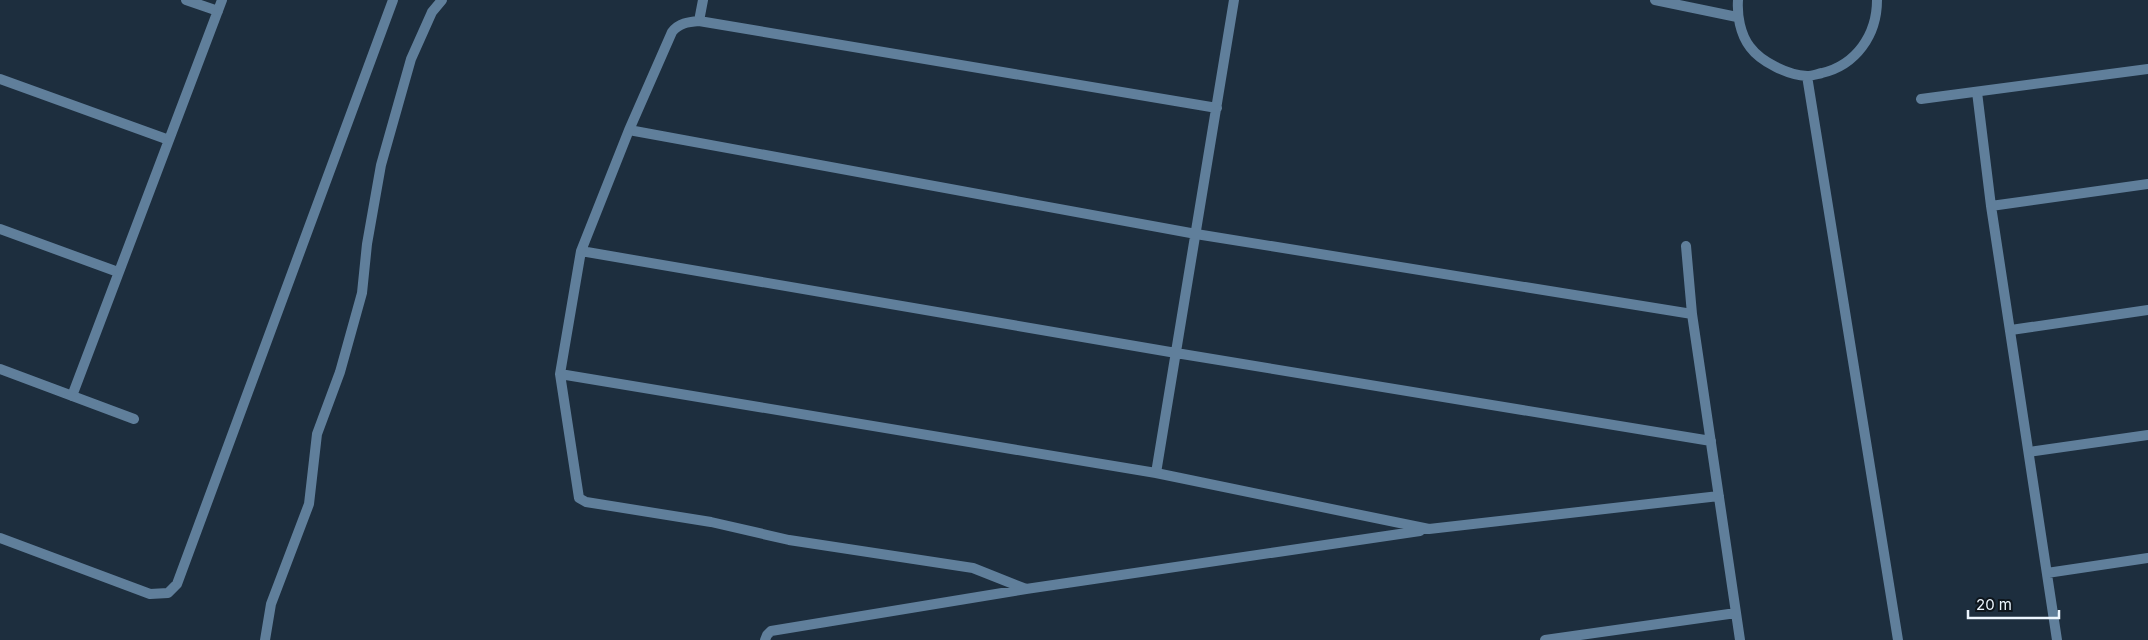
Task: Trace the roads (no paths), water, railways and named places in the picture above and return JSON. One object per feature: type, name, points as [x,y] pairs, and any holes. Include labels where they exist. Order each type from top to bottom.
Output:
[{"type":"street","points":[[186,0],[218,11]]},
{"type":"street","points":[[72,396],[222,0]]},
{"type":"street","points":[[0,538],[150,594],[168,593],[177,584],[393,0]]},
{"type":"street","points":[[265,640],[271,604],[280,576],[296,543],[309,504],[317,434],[340,372],[362,293],[381,165],[411,60],[432,12],[442,0]]},
{"type":"street","points":[[700,20],[703,0]]},
{"type":"street","points":[[1156,473],[1234,0]]},
{"type":"street","points":[[1655,0],[1737,17]]},
{"type":"street","points":[[1738,0],[1737,17],[1750,47],[1776,68],[1807,76],[1835,70],[1858,53],[1873,30],[1877,0]]},
{"type":"street","points":[[1026,589],[973,568],[788,540],[711,522],[586,502],[579,498],[560,374],[581,251],[629,130],[672,32],[676,26],[700,20],[1217,108]]},
{"type":"street","points":[[1921,100],[2148,69]]},
{"type":"street","points":[[1807,76],[1898,640]]},
{"type":"street","points":[[0,80],[169,140]]},
{"type":"street","points":[[1977,92],[1991,206],[2057,640]]},
{"type":"street","points":[[629,130],[1196,234],[1692,314]]},
{"type":"street","points":[[1991,206],[2148,184]]},
{"type":"street","points":[[0,229],[118,272]]},
{"type":"street","points":[[1686,246],[1692,314],[1740,640]]},
{"type":"street","points":[[581,251],[1176,353],[1711,441]]},
{"type":"street","points":[[2011,330],[2148,310]]},
{"type":"street","points":[[0,369],[134,419]]},
{"type":"street","points":[[560,374],[1156,473],[1429,529]]},
{"type":"street","points":[[2028,452],[2148,435]]},
{"type":"street","points":[[766,640],[767,635],[771,631],[1026,589],[1429,529],[1719,496]]},
{"type":"street","points":[[2047,573],[2148,558]]},
{"type":"street","points":[[1545,640],[1736,613]]}]
